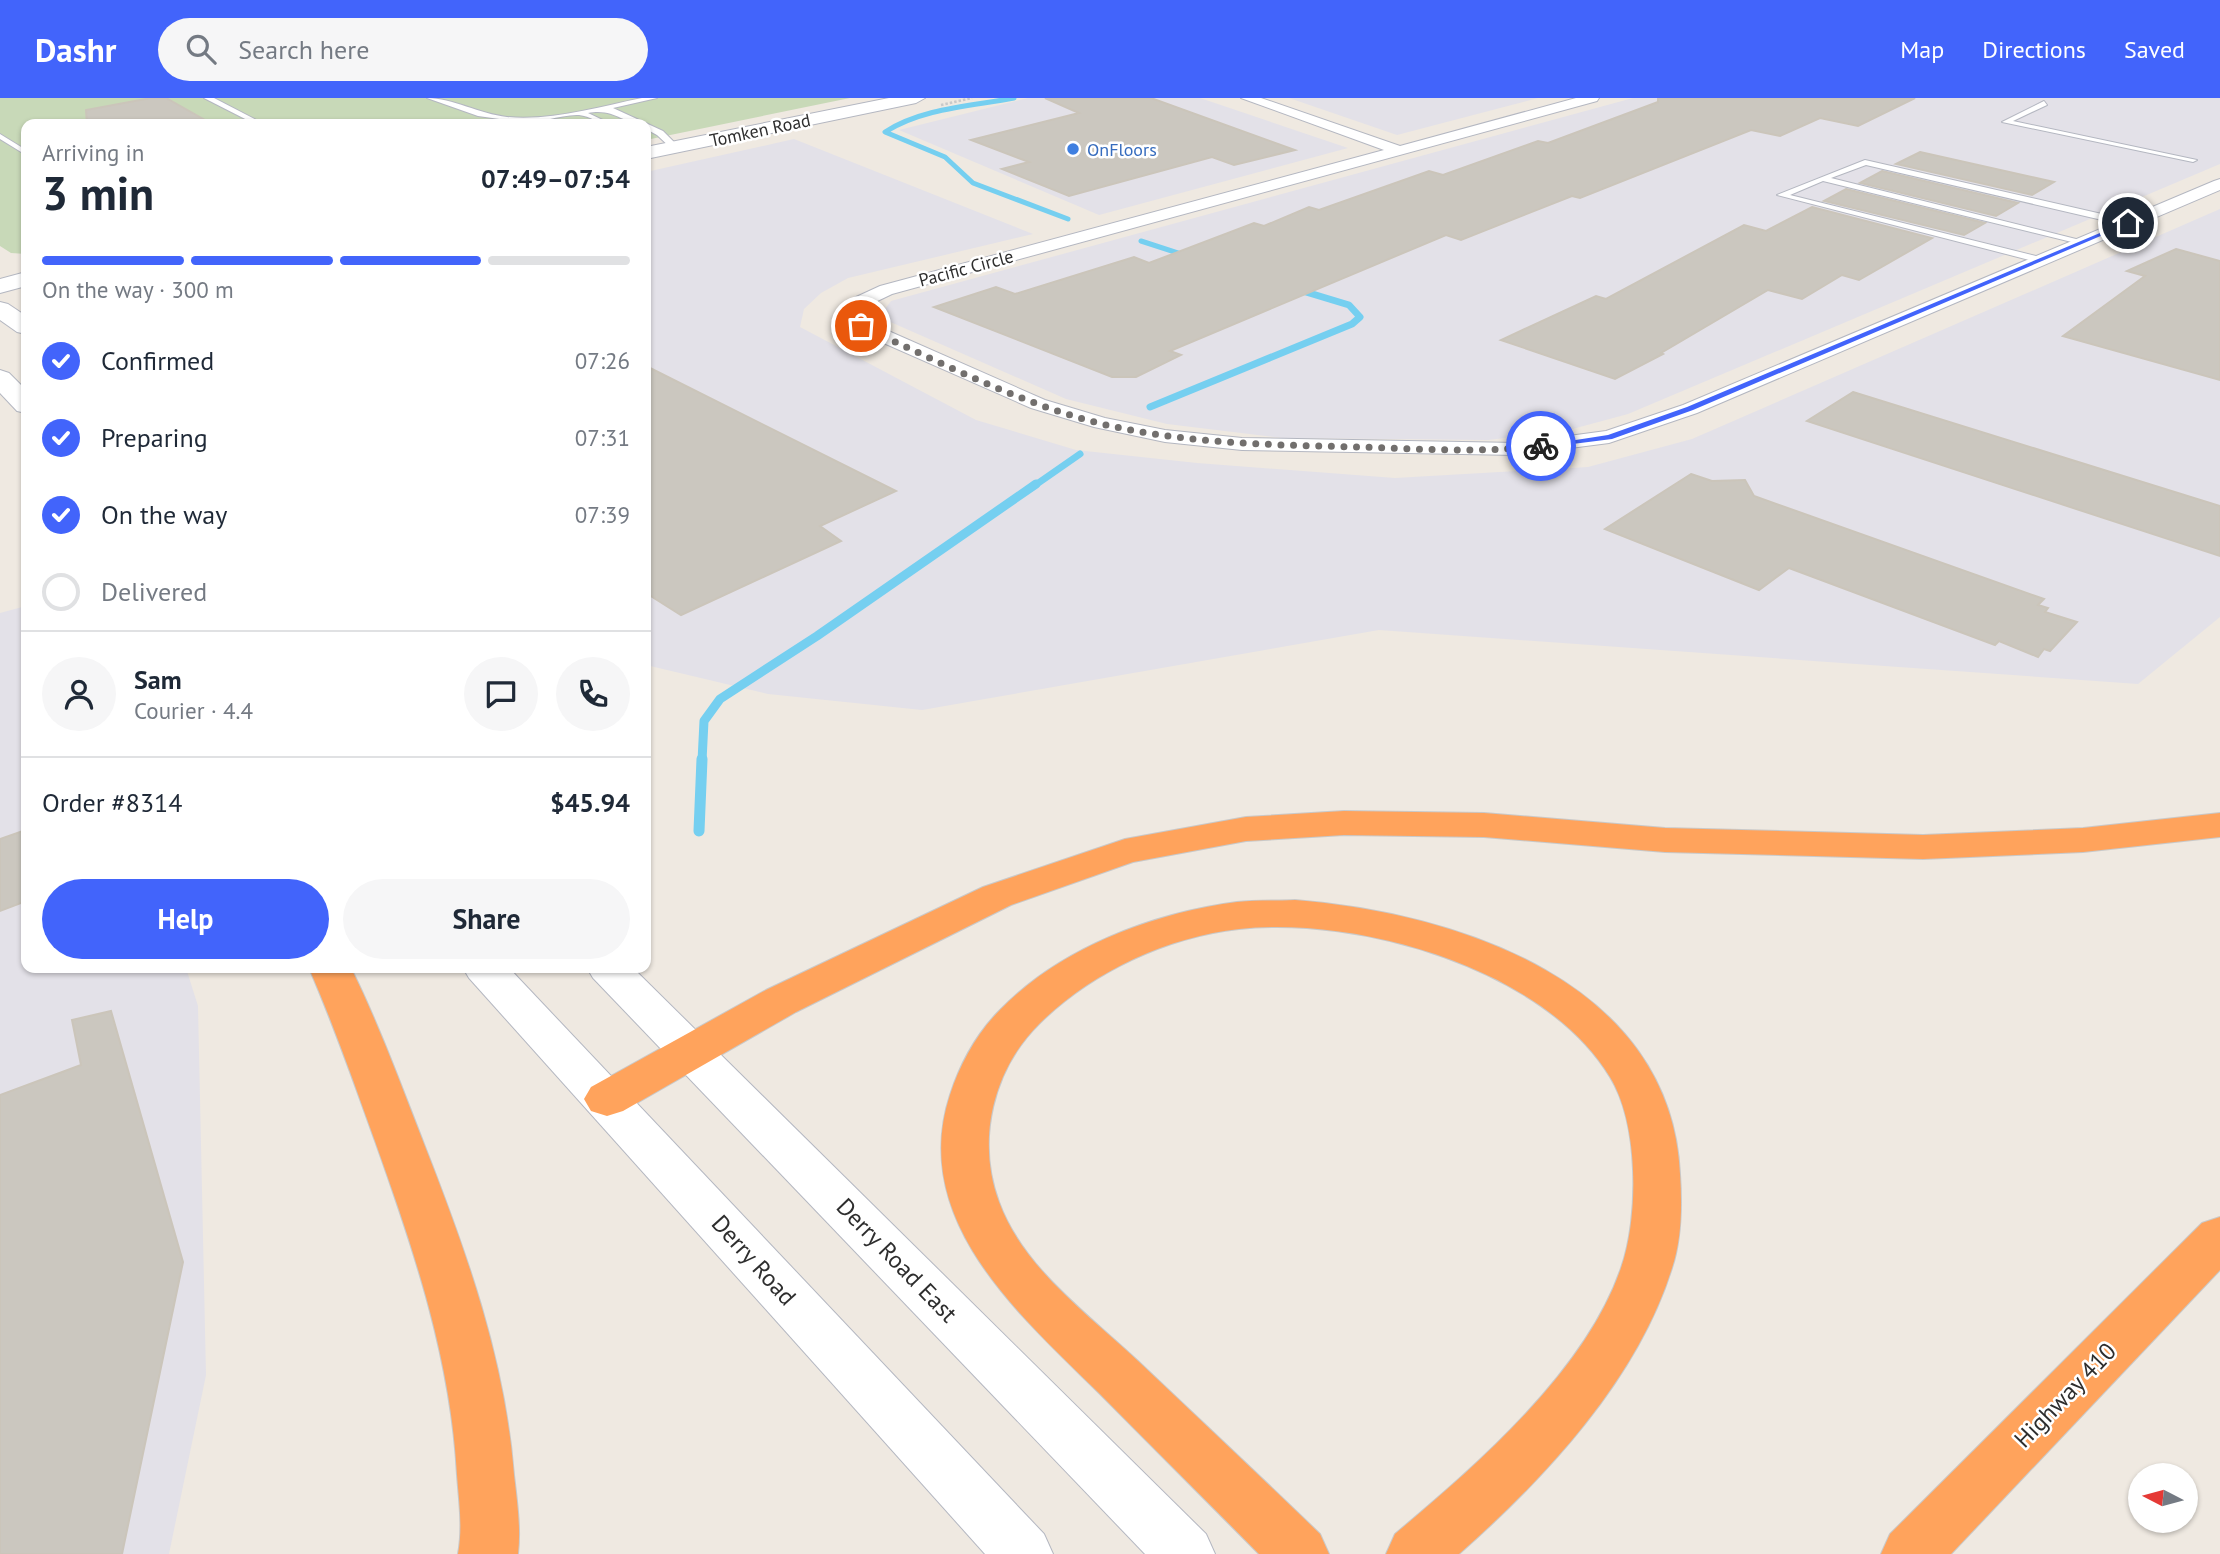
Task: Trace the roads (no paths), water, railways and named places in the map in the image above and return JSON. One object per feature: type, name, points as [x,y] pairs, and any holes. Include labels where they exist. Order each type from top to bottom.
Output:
[{"type":"highway","points":[[607,1099],[781,1001],[997,896],[1125,852],[1246,830],[1344,823],[1484,825],[1665,840],[1923,847],[2083,840],[2220,825]]},
{"type":"highway","points":[[1286,1540],[1038,1301],[995,1245],[975,1206],[965,1170],[966,1116],[983,1066],[1008,1027],[1050,990],[1094,962],[1139,940],[1213,918],[1264,913],[1336,915],[1440,939],[1494,961],[1537,984],[1574,1009],[1605,1040],[1633,1077],[1648,1115],[1657,1167],[1656,1220],[1645,1273],[1610,1345],[1571,1402],[1463,1514],[1416,1554]]},
{"type":"highway","points":[[332,973],[350,1010],[435,1236],[456,1305],[474,1375],[487,1468],[488,1554]]},
{"type":"highway","name":"Highway 410","points":[[1911,1554],[2220,1237]]},
{"type":"main road","name":"Tomken Road","points":[[651,148],[675,147],[916,98]]},
{"type":"main road","points":[[0,271],[21,271]]},
{"type":"main road","points":[[0,286],[21,280]]},
{"type":"main road","points":[[0,298],[21,293]]},
{"type":"main road","points":[[0,309],[21,324]]},
{"type":"main road","points":[[0,378],[21,400]]},
{"type":"main road","name":"Derry Road","points":[[489,973],[1023,1554]]},
{"type":"main road","name":"Derry Road East","points":[[613,973],[1185,1554]]},
{"type":"street","name":"Pacific Circle","points":[[1592,98],[886,290],[860,302],[851,316],[861,326],[1038,404],[1101,424],[1165,436],[1255,444],[1517,449],[1609,437],[1690,409],[2220,184]]},
{"type":"street","points":[[1253,99],[1399,150]]},
{"type":"lane","points":[[208,98],[250,119]]},
{"type":"lane","points":[[431,98],[451,107],[505,119],[548,119],[653,98]]},
{"type":"lane","points":[[625,104],[633,98]]},
{"type":"lane","points":[[2044,103],[2006,122],[2193,160]]},
{"type":"lane","points":[[606,108],[631,119]]},
{"type":"lane","points":[[582,113],[596,119]]},
{"type":"lane","points":[[651,128],[675,147]]},
{"type":"lane","points":[[0,136],[21,150]]},
{"type":"lane","points":[[2041,260],[1781,195],[1865,162],[2128,223]]},
{"type":"lane","points":[[1823,179],[2084,242]]},
{"type":"waterway","points":[[1014,98],[931,113],[885,132],[945,157],[973,183],[1068,219]]},
{"type":"waterway","points":[[1141,241],[1190,257]]},
{"type":"waterway","points":[[1150,407],[1352,324],[1360,317],[1349,305],[1296,289]]},
{"type":"waterway","points":[[1034,486],[1080,454]]},
{"type":"waterway","points":[[702,761],[704,721],[720,699],[817,636],[1036,484]]},
{"type":"waterway","points":[[699,831],[702,759]]},
{"type":"place","name":"OnFloors","points":[[1073,149]]}]
